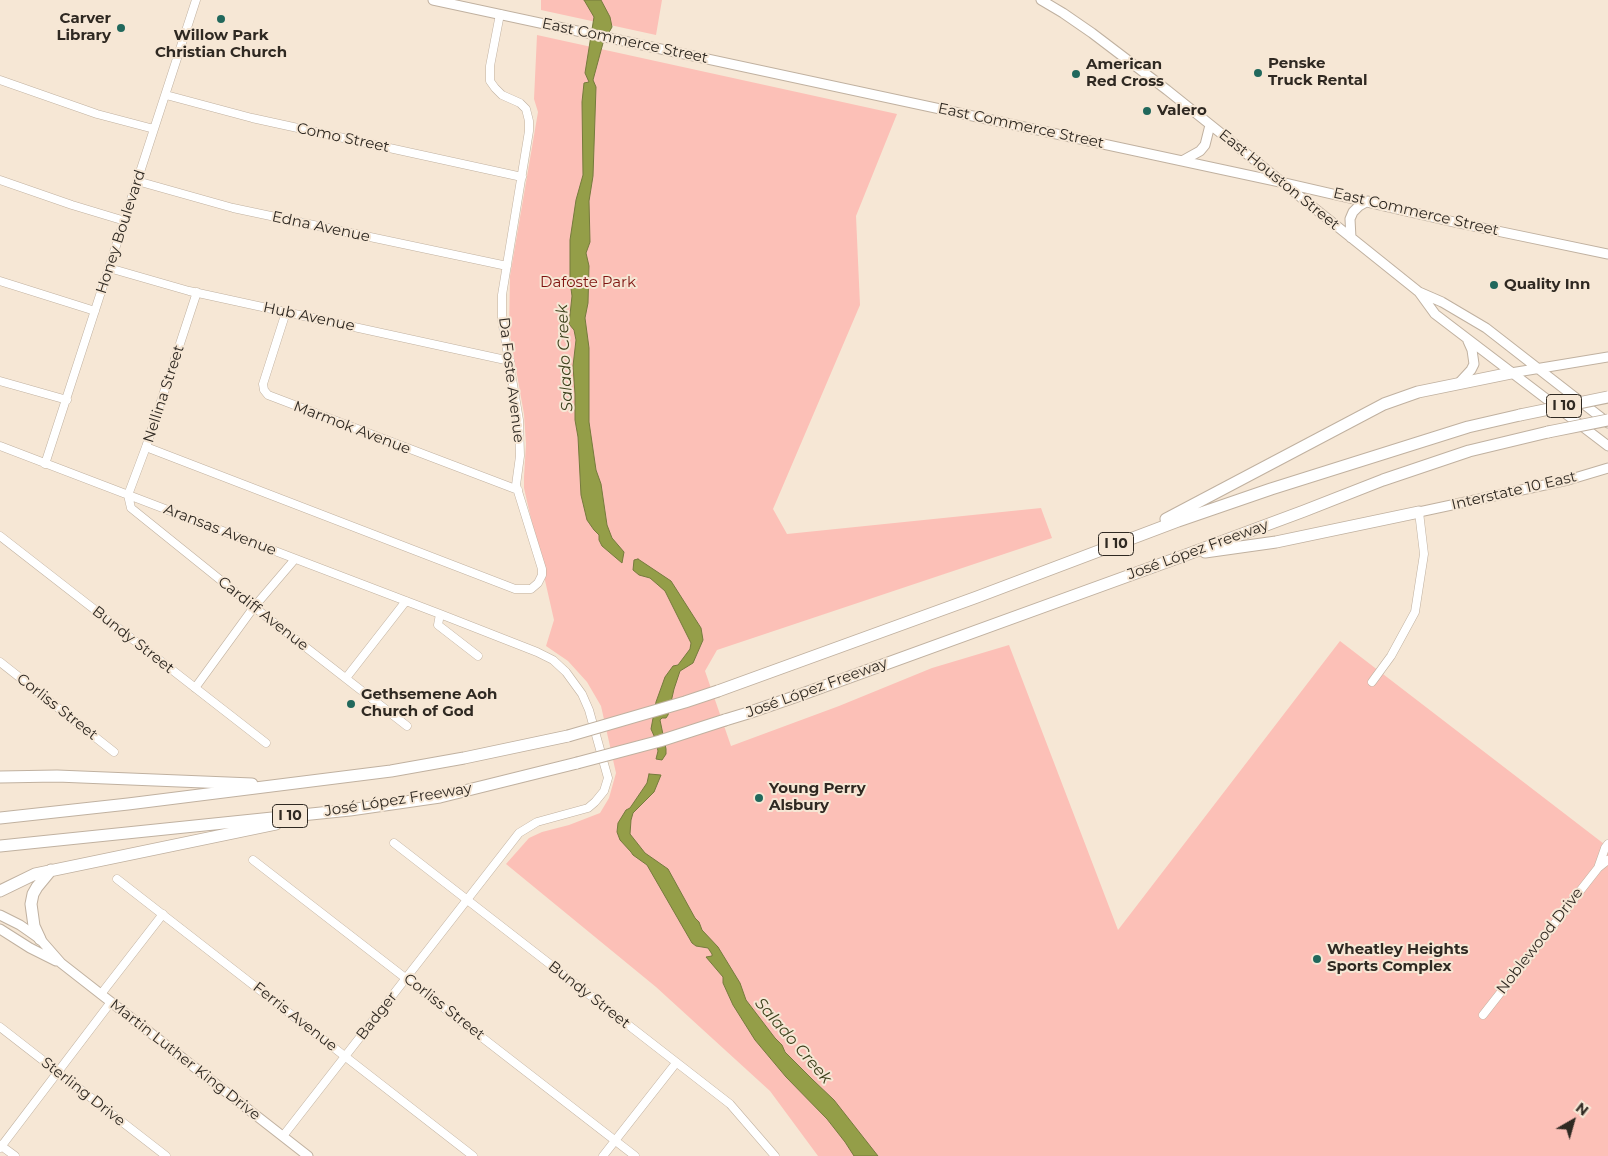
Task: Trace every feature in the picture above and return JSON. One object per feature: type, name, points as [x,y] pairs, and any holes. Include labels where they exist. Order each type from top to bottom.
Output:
[{"type":"highway","points":[[1125,541],[1384,404],[1418,392],[1512,372]]},
{"type":"highway","name":"José López Freeway","points":[[0,818],[392,771],[568,736],[672,706],[718,690],[968,600],[1178,521],[1290,484],[1468,427],[1608,397]]},
{"type":"highway","name":"José López Freeway","points":[[0,846],[350,810],[440,797],[577,764],[725,720],[791,698],[1183,556],[1383,480],[1469,451],[1548,432],[1608,421]]},
{"type":"highway","points":[[1183,556],[1276,542],[1419,512]]},
{"type":"highway","points":[[0,777],[57,776],[281,785]]},
{"type":"highway","points":[[0,891],[35,874],[51,870],[210,836],[350,810]]},
{"type":"highway","points":[[40,939],[34,926],[31,904],[37,886],[51,870]]},
{"type":"main road","name":"East Commerce Street","points":[[433,0],[1182,160],[1454,222],[1608,254]]},
{"type":"main road","name":"East Houston Street","points":[[1041,0],[1092,33],[1419,292],[1442,302],[1486,328],[1608,421]]},
{"type":"main road","points":[[1182,160],[1200,151],[1205,145],[1210,125]]},
{"type":"main road","points":[[1351,238],[1350,219],[1353,212],[1368,201]]},
{"type":"main road","name":"East Houston Street","points":[[1419,292],[1435,314],[1608,446]]},
{"type":"main road","points":[[1459,383],[1474,364],[1472,350],[1467,339]]},
{"type":"main road","points":[[1512,372],[1608,357]]},
{"type":"main road","name":"Interstate 10 East","points":[[1419,512],[1568,480],[1608,468]]},
{"type":"main road","name":"Martin Luther King Drive","points":[[0,914],[40,939],[61,963],[308,1156]]},
{"type":"main road","name":"Martin Luther King Drive","points":[[0,929],[30,948],[61,963]]},
{"type":"street","name":"Honey Boulevard","points":[[45,464],[196,0]]},
{"type":"street","name":"Da Foste Avenue","points":[[146,447],[515,589],[531,589],[538,583],[542,575],[542,569],[516,485],[520,456],[520,434],[510,361],[502,320],[507,266],[529,131],[528,115],[526,109],[520,103],[502,95],[490,81],[490,66],[500,14]]},
{"type":"street","points":[[0,80],[97,114],[154,129]]},
{"type":"street","name":"Como Street","points":[[166,95],[252,118],[522,177]]},
{"type":"street","points":[[0,180],[125,221]]},
{"type":"street","name":"Edna Avenue","points":[[137,181],[233,208],[507,266]]},
{"type":"street","name":"Hub Avenue","points":[[109,268],[197,292],[510,361]]},
{"type":"street","points":[[0,281],[95,311]]},
{"type":"street","name":"Nellina Street","points":[[128,495],[146,447],[197,292]]},
{"type":"street","name":"Marmok Avenue","points":[[286,312],[263,384],[264,390],[268,394],[518,490]]},
{"type":"street","points":[[0,381],[66,400]]},
{"type":"street","name":"Aransas Avenue","points":[[0,446],[528,648],[553,660],[572,678],[586,703],[608,778],[604,791],[596,802],[588,808],[528,826]]},
{"type":"street","name":"Cardiff Avenue","points":[[128,495],[131,508],[406,726]]},
{"type":"street","points":[[1372,682],[1391,656],[1415,612],[1424,554],[1419,512]]},
{"type":"street","name":"Bundy Street","points":[[0,536],[266,743]]},
{"type":"street","points":[[195,688],[254,607],[296,559]]},
{"type":"street","points":[[346,678],[406,601]]},
{"type":"street","points":[[440,614],[438,625],[478,656]]},
{"type":"street","name":"Corliss Street","points":[[0,662],[114,752]]},
{"type":"street","name":"Badger","points":[[283,1136],[514,839],[528,826]]},
{"type":"street","name":"Bundy Street","points":[[394,843],[730,1104],[775,1156]]},
{"type":"street","name":"Noblewood Drive","points":[[1598,868],[1608,844]]},
{"type":"street","name":"Corliss Street","points":[[253,860],[635,1156]]},
{"type":"street","name":"Noblewood Drive","points":[[1483,1015],[1598,868],[1608,860]]},
{"type":"street","name":"Ferris Avenue","points":[[117,879],[473,1156]]},
{"type":"street","points":[[101,994],[163,914]]},
{"type":"street","points":[[15,1156],[0,1146],[111,1002]]},
{"type":"street","name":"Sterling Drive","points":[[0,1027],[166,1156]]},
{"type":"street","points":[[603,1156],[676,1062]]},
{"type":"green space","points":[[541,0],[662,0],[656,35],[541,10]]},
{"type":"green space","name":"Dafoste Park","points":[[537,35],[897,114],[856,216],[860,305],[773,509],[787,534],[1041,508],[1052,538],[717,650],[705,671],[731,746],[839,706],[932,668],[1009,645],[1118,930],[1340,641],[1608,847],[1608,1156],[818,1156],[770,1091],[656,987],[506,864],[529,838],[600,813],[609,798],[616,773],[601,706],[587,682],[568,661],[546,646],[554,620],[524,488],[526,444],[524,414],[509,330],[510,276],[538,112],[534,99]]},
{"type":"shaded area","points":[[584,0],[601,0],[610,17],[612,27],[603,43],[593,80],[596,87],[593,176],[589,201],[590,242],[586,253],[589,266],[588,303],[585,318],[589,348],[589,422],[596,470],[601,484],[607,525],[612,538],[624,552],[622,563],[602,546],[599,535],[587,520],[581,495],[578,437],[575,420],[573,366],[576,340],[574,330],[569,324],[572,296],[570,240],[576,200],[583,175],[582,102],[584,83],[589,82],[585,73],[594,17]]},
{"type":"shaded area","points":[[638,559],[671,581],[701,628],[703,640],[693,663],[680,671],[668,715],[660,720],[666,749],[666,754],[662,760],[656,759],[658,751],[651,729],[656,702],[665,677],[673,666],[678,665],[690,649],[691,643],[665,591],[650,578],[639,575],[633,570],[634,560]]},
{"type":"shaded area","points":[[649,774],[661,775],[654,792],[633,813],[630,834],[645,853],[668,869],[702,930],[718,947],[740,983],[746,1000],[782,1045],[785,1052],[834,1100],[878,1156],[854,1156],[827,1119],[786,1077],[755,1040],[733,1005],[723,983],[723,977],[706,957],[712,956],[708,948],[696,946],[692,943],[647,865],[633,855],[620,840],[617,832],[618,823],[647,783]]},
{"type":"place","name":"Willow Park Christian Church","points":[[221,19]]},
{"type":"place","name":"Carver Library","points":[[121,28]]},
{"type":"place","name":"Penske Truck Rental","points":[[1258,73]]},
{"type":"place","name":"American Red Cross","points":[[1076,74]]},
{"type":"place","name":"Valero","points":[[1147,111]]},
{"type":"place","name":"Quality Inn","points":[[1494,285]]},
{"type":"place","name":"Gethsemene Aoh Church of God","points":[[351,704]]},
{"type":"place","name":"Young Perry Alsbury","points":[[759,798]]},
{"type":"place","name":"Wheatley Heights Sports Complex","points":[[1317,959]]},
{"type":"water label","name":"Salado Creek","points":[[565,358]]},
{"type":"water label","name":"Salado Creek","points":[[793,1041]]}]
